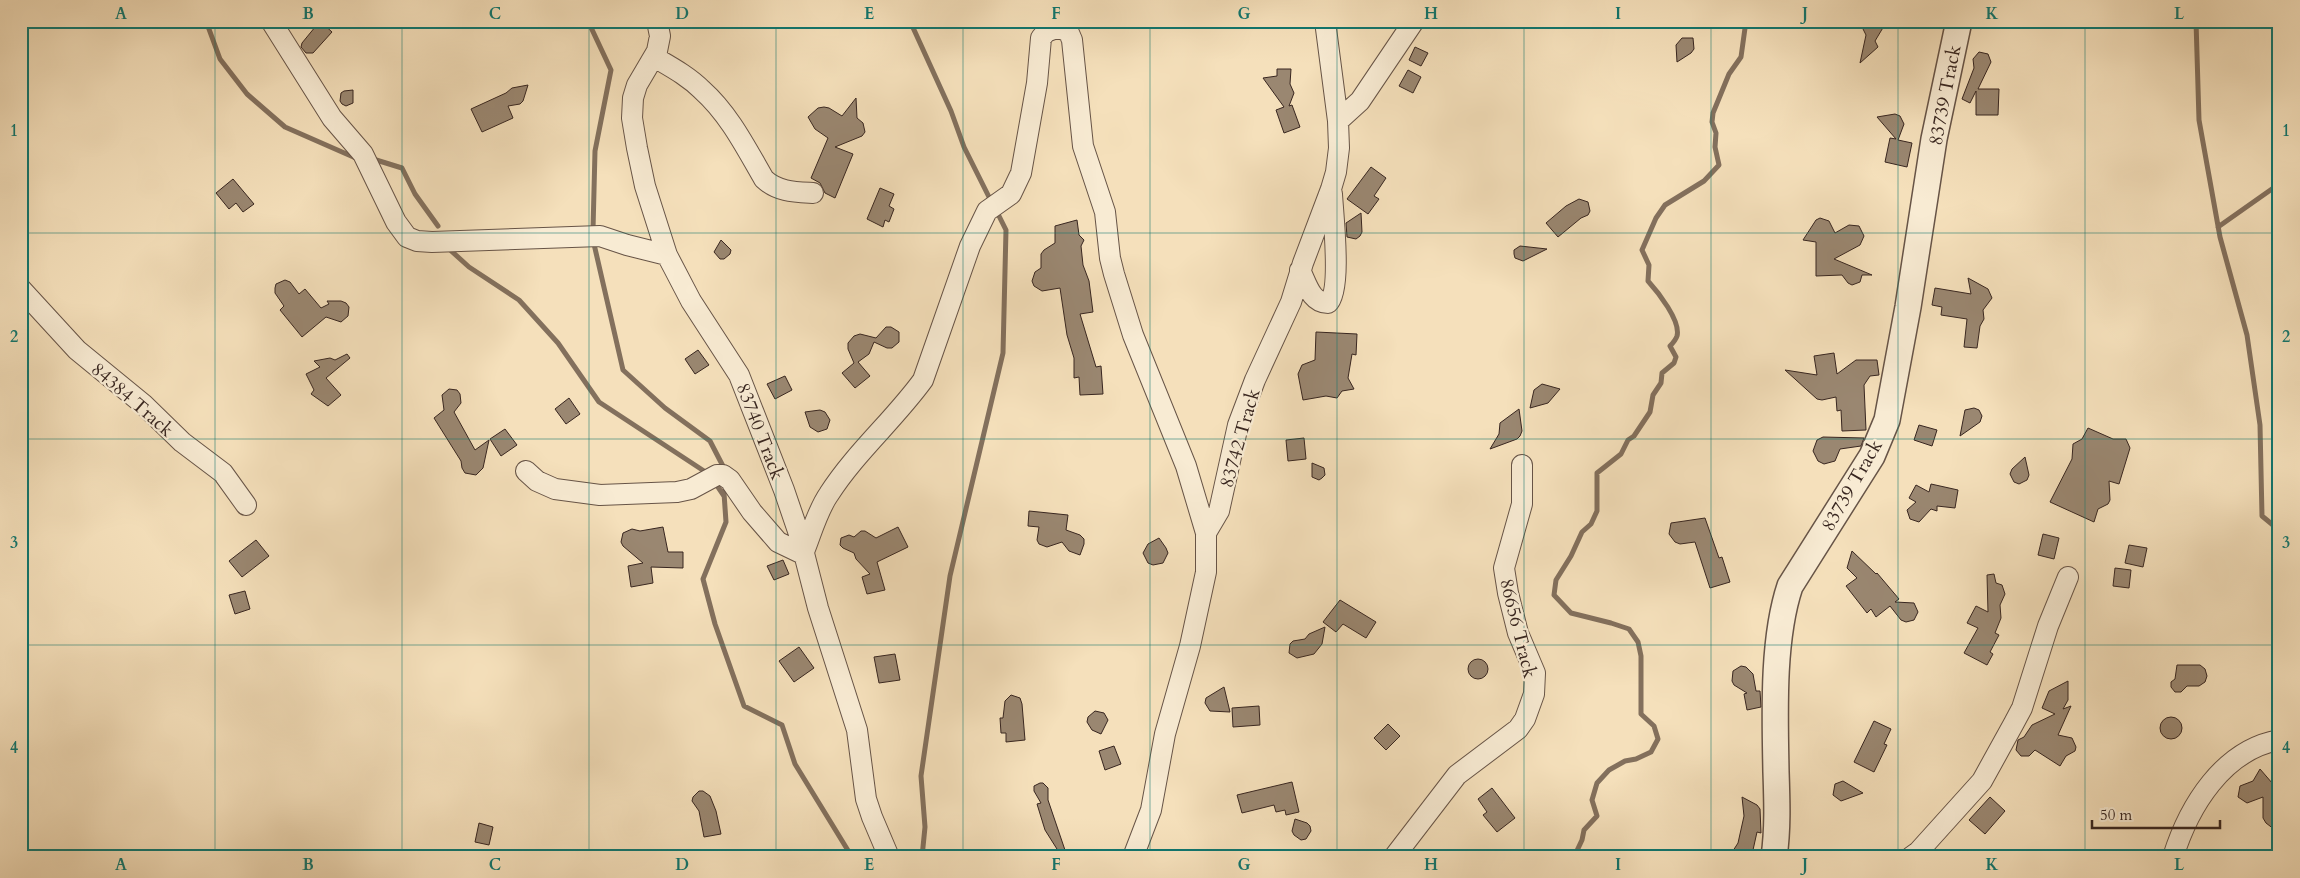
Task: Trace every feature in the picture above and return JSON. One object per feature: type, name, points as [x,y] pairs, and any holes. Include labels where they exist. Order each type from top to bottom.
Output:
[{"type":"street","points":[[272,21],[332,118],[362,154],[396,222],[407,237],[417,241],[432,242],[600,236],[668,255]]},
{"type":"street","name":"83740 Track","points":[[657,21],[660,36],[654,57],[637,85],[633,98],[632,118],[645,186],[668,255],[691,301],[739,375],[784,490],[799,534],[803,554],[857,730],[866,799],[889,857]]},
{"type":"street","name":"83742 Track","points":[[1206,533],[1219,511],[1238,425],[1255,380],[1291,302],[1300,270],[1332,189],[1338,148],[1338,121],[1325,21]]},
{"type":"street","points":[[1338,121],[1360,101],[1414,21]]},
{"type":"street","name":"83739 Track","points":[[1774,857],[1777,820],[1777,696],[1783,608],[1794,579],[1872,456],[1887,420],[1908,307],[1934,139],[1959,21]]},
{"type":"street","points":[[526,471],[537,481],[555,489],[600,495],[677,492],[691,489],[717,475],[723,475],[730,480],[752,512],[773,537],[788,548],[803,554],[828,495],[860,452],[923,380],[970,246],[987,211],[1010,194],[1017,184],[1025,158],[1034,102],[1041,38],[1046,32],[1054,29],[1063,29],[1069,33],[1072,40],[1084,146],[1105,212],[1110,258],[1114,274],[1133,335],[1186,466],[1206,533],[1206,572],[1190,646],[1165,734],[1151,810],[1133,857]]},
{"type":"street","points":[[654,57],[685,76],[708,96],[723,113],[764,179],[771,186],[790,191],[813,193]]},
{"type":"street","points":[[1300,270],[1317,300],[1328,303],[1333,299],[1335,291],[1335,257],[1332,189]]},
{"type":"street","name":"84384 Track","points":[[21,289],[77,350],[143,404],[182,442],[224,474],[246,505]]},
{"type":"street","name":"86656 Track","points":[[1394,857],[1457,774],[1518,729],[1525,719],[1534,694],[1534,668],[1518,633],[1505,579],[1506,561],[1522,504],[1522,466]]},
{"type":"street","points":[[1911,857],[1918,852],[1982,781],[2022,708],[2048,626],[2068,577]]},
{"type":"street","points":[[2173,857],[2186,822],[2198,800],[2223,770],[2249,749],[2279,740]]},
{"type":"building","points":[[320,21],[332,32],[313,53],[306,53],[301,47],[302,43]]},
{"type":"building","points":[[1859,21],[1887,21],[1875,41],[1878,47],[1860,63],[1866,35]]},
{"type":"building","points":[[1682,38],[1693,38],[1694,49],[1677,62],[1676,45]]},
{"type":"building","points":[[1415,47],[1428,53],[1421,66],[1409,60]]},
{"type":"building","points":[[1979,52],[1988,54],[1991,62],[1978,89],[1999,89],[1998,115],[1976,115],[1976,91],[1970,103],[1962,99],[1974,68],[1973,59]]},
{"type":"building","points":[[1277,69],[1291,69],[1290,84],[1294,93],[1289,106],[1292,105],[1300,127],[1284,133],[1276,110],[1284,107],[1263,78],[1277,76]]},
{"type":"building","points":[[1408,70],[1421,77],[1413,93],[1399,86]]},
{"type":"building","points":[[528,85],[523,101],[520,104],[508,106],[513,118],[482,132],[471,109],[506,93],[512,88]]},
{"type":"building","points":[[353,90],[353,103],[346,106],[342,104],[340,101],[341,93]]},
{"type":"building","points":[[856,98],[857,118],[863,123],[865,132],[862,136],[835,147],[853,154],[835,198],[825,193],[820,183],[811,178],[828,138],[815,129],[808,117],[818,108],[824,107],[842,116]]},
{"type":"building","points":[[1895,114],[1900,116],[1904,124],[1898,140],[1912,143],[1907,167],[1885,162],[1890,138],[1896,139],[1877,117]]},
{"type":"building","points":[[1371,167],[1386,178],[1374,196],[1379,199],[1368,214],[1347,199]]},
{"type":"building","points":[[233,179],[254,204],[243,212],[236,203],[229,209],[216,193]]},
{"type":"building","points":[[880,188],[894,194],[889,206],[894,209],[889,222],[885,220],[883,227],[867,219]]},
{"type":"building","points":[[1579,199],[1588,202],[1590,211],[1588,215],[1581,218],[1558,237],[1546,223],[1566,206]]},
{"type":"building","points":[[1361,213],[1362,232],[1360,236],[1356,239],[1347,237],[1346,223]]},
{"type":"building","points":[[1820,218],[1829,221],[1835,233],[1849,225],[1859,226],[1864,236],[1860,245],[1834,259],[1872,275],[1862,275],[1860,282],[1852,285],[1842,275],[1816,276],[1816,242],[1803,240],[1816,220]]},
{"type":"building","points":[[1077,220],[1079,235],[1084,240],[1081,246],[1083,265],[1089,281],[1093,312],[1080,314],[1096,367],[1101,366],[1103,394],[1080,395],[1079,377],[1074,378],[1074,358],[1067,335],[1060,288],[1042,291],[1034,286],[1032,281],[1035,272],[1041,268],[1041,254],[1055,243],[1055,226]]},
{"type":"building","points":[[721,240],[731,250],[730,254],[724,259],[720,259],[714,252]]},
{"type":"building","points":[[1520,246],[1547,249],[1523,261],[1515,258],[1514,254],[1514,250]]},
{"type":"building","points":[[1968,278],[1988,289],[1992,298],[1983,310],[1984,319],[1980,326],[1977,348],[1964,347],[1967,319],[1941,315],[1942,307],[1932,305],[1935,288],[1971,294]]},
{"type":"building","points":[[285,280],[290,282],[299,294],[305,289],[321,308],[329,304],[327,301],[346,303],[349,307],[348,316],[341,322],[326,317],[302,337],[280,310],[284,306],[275,293],[275,288],[276,284]]},
{"type":"building","points":[[886,327],[891,327],[899,332],[899,342],[892,348],[887,348],[874,342],[869,354],[858,362],[870,376],[855,388],[842,373],[854,363],[848,349],[848,343],[854,336],[860,334],[876,338]]},
{"type":"building","points":[[1316,332],[1357,334],[1356,355],[1352,354],[1348,378],[1354,389],[1342,391],[1337,398],[1326,396],[1303,400],[1298,374],[1302,365],[1315,360]]},
{"type":"building","points":[[698,350],[709,365],[695,374],[685,359]]},
{"type":"building","points":[[1834,353],[1837,374],[1856,360],[1877,360],[1879,375],[1870,376],[1864,385],[1866,430],[1842,431],[1841,410],[1837,411],[1836,397],[1822,400],[1817,399],[1785,370],[1817,375],[1814,356]]},
{"type":"building","points":[[347,354],[350,358],[326,378],[341,395],[328,406],[311,394],[314,390],[306,374],[320,367],[314,361],[330,358],[335,360]]},
{"type":"building","points":[[785,376],[792,390],[775,399],[767,384]]},
{"type":"building","points":[[1542,384],[1560,389],[1548,403],[1530,408],[1534,390]]},
{"type":"building","points":[[449,389],[457,390],[460,394],[461,403],[454,412],[475,450],[489,440],[483,468],[476,475],[465,473],[461,461],[434,418],[444,410],[442,395]]},
{"type":"building","points":[[569,398],[580,414],[566,424],[555,409]]},
{"type":"building","points":[[1974,408],[1979,410],[1982,416],[1980,422],[1960,436],[1965,410]]},
{"type":"building","points":[[1519,409],[1522,431],[1520,436],[1517,439],[1490,449],[1499,434],[1500,423]]},
{"type":"building","points":[[820,410],[825,412],[830,420],[827,429],[818,432],[810,427],[805,412]]},
{"type":"building","points":[[1919,425],[1937,430],[1932,446],[1914,440]]},
{"type":"building","points":[[2088,428],[2113,439],[2126,439],[2130,448],[2119,484],[2109,481],[2110,500],[2108,504],[2098,509],[2094,522],[2050,502],[2072,459],[2073,444],[2082,439]]},
{"type":"building","points":[[505,429],[517,445],[501,456],[490,439]]},
{"type":"building","points":[[1823,437],[1864,438],[1861,446],[1840,449],[1835,461],[1824,464],[1818,461],[1813,451],[1817,440]]},
{"type":"building","points":[[1304,438],[1306,459],[1288,461],[1286,440]]},
{"type":"building","points":[[2025,457],[2029,475],[2027,480],[2019,484],[2014,482],[2010,474],[2012,469]]},
{"type":"building","points":[[1312,463],[1324,468],[1325,475],[1319,480],[1312,477]]},
{"type":"building","points":[[1931,484],[1958,490],[1955,508],[1937,506],[1937,511],[1931,509],[1919,522],[1910,519],[1907,510],[1916,502],[1909,498],[1916,485],[1929,492]]},
{"type":"building","points":[[1029,511],[1068,515],[1066,530],[1080,535],[1084,539],[1080,555],[1069,551],[1062,542],[1047,547],[1039,544],[1037,540],[1039,527],[1028,526]]},
{"type":"building","points":[[1705,518],[1719,558],[1722,557],[1730,582],[1710,588],[1695,542],[1680,544],[1675,542],[1669,534],[1671,523]]},
{"type":"building","points":[[663,527],[668,552],[683,552],[683,568],[651,567],[653,583],[631,587],[628,566],[643,563],[623,546],[621,542],[623,533],[632,529],[640,531]]},
{"type":"building","points":[[898,527],[908,547],[877,562],[885,590],[867,594],[862,577],[870,574],[856,559],[854,553],[840,545],[841,538],[849,535],[854,537],[861,531],[865,531],[876,538]]},
{"type":"building","points":[[2043,534],[2059,538],[2054,559],[2038,555]]},
{"type":"building","points":[[1159,538],[1168,553],[1163,563],[1153,565],[1148,563],[1143,553],[1148,544]]},
{"type":"building","points":[[256,540],[269,556],[242,577],[229,561]]},
{"type":"building","points":[[2129,545],[2147,548],[2143,567],[2125,563]]},
{"type":"building","points":[[1852,551],[1877,573],[1899,599],[1895,602],[1914,603],[1918,612],[1914,620],[1906,622],[1901,620],[1890,606],[1876,617],[1871,609],[1867,613],[1846,586],[1857,578],[1847,568]]},
{"type":"building","points":[[783,560],[789,574],[774,580],[767,566]]},
{"type":"building","points":[[2115,568],[2131,570],[2129,588],[2113,586]]},
{"type":"building","points":[[1994,574],[1996,583],[2002,585],[2005,594],[2000,605],[2001,618],[1995,633],[1999,635],[1990,652],[1993,654],[1987,665],[1964,653],[1978,628],[1967,623],[1976,606],[1988,612],[1987,575]]},
{"type":"building","points":[[245,591],[250,609],[235,614],[229,595]]},
{"type":"building","points":[[1340,600],[1376,622],[1366,638],[1343,624],[1336,632],[1323,622]]},
{"type":"building","points":[[1325,627],[1322,644],[1314,654],[1297,658],[1289,653],[1290,644],[1293,641],[1305,639],[1309,634]]},
{"type":"building","points":[[799,647],[814,668],[794,682],[779,661]]},
{"type":"building","points":[[895,654],[900,680],[879,683],[874,657]]},
{"type":"building","points":[[1478,659],[1485,662],[1488,669],[1485,676],[1478,679],[1471,676],[1468,669],[1471,662]]},
{"type":"building","points":[[2177,665],[2200,665],[2205,669],[2207,676],[2205,682],[2199,686],[2187,686],[2181,692],[2175,692],[2171,687],[2171,682],[2175,679]]},
{"type":"building","points":[[1741,666],[1746,667],[1753,674],[1756,691],[1760,691],[1761,707],[1747,710],[1744,694],[1747,693],[1734,685],[1732,681],[1733,671]]},
{"type":"building","points":[[2068,681],[2068,700],[2063,709],[2071,706],[2058,735],[2072,738],[2076,747],[2075,751],[2066,756],[2060,766],[2035,750],[2029,756],[2021,756],[2016,750],[2018,740],[2024,737],[2032,725],[2055,714],[2042,708],[2049,691]]},
{"type":"building","points":[[1224,687],[1230,712],[1210,711],[1205,703],[1206,698]]},
{"type":"building","points":[[1011,695],[1020,698],[1022,704],[1025,740],[1006,742],[1006,733],[1001,733],[1000,718],[1003,718],[1005,701]]},
{"type":"building","points":[[1259,706],[1260,725],[1233,727],[1232,708]]},
{"type":"building","points":[[1095,711],[1104,713],[1108,720],[1101,734],[1092,730],[1087,722],[1088,717]]},
{"type":"building","points":[[2171,717],[2179,720],[2182,728],[2179,736],[2171,739],[2163,736],[2160,728],[2163,720]]},
{"type":"building","points":[[1874,721],[1891,729],[1884,744],[1887,745],[1874,772],[1854,762]]},
{"type":"building","points":[[1388,724],[1400,736],[1386,750],[1374,738]]},
{"type":"building","points":[[1114,746],[1121,764],[1105,770],[1099,751]]},
{"type":"building","points":[[2260,769],[2279,791],[2279,833],[2266,823],[2263,818],[2263,797],[2247,803],[2238,797],[2240,786],[2253,781]]},
{"type":"building","points":[[1843,781],[1863,793],[1841,801],[1833,795],[1835,784]]},
{"type":"building","points":[[1292,782],[1299,812],[1286,815],[1285,810],[1276,812],[1274,805],[1242,813],[1237,795]]},
{"type":"building","points":[[1043,783],[1048,788],[1048,800],[1067,856],[1065,857],[1062,857],[1045,830],[1037,804],[1041,803],[1034,791],[1034,786]]},
{"type":"building","points":[[1492,788],[1515,818],[1497,832],[1483,815],[1487,812],[1478,799]]},
{"type":"building","points":[[699,791],[703,791],[710,796],[716,811],[721,834],[704,837],[699,811],[692,801]]},
{"type":"building","points":[[1742,797],[1757,805],[1760,809],[1761,833],[1757,832],[1753,850],[1755,857],[1729,857],[1738,843],[1744,816]]},
{"type":"building","points":[[1990,797],[2005,811],[1985,834],[1969,820]]},
{"type":"building","points":[[1295,819],[1310,826],[1311,831],[1306,839],[1301,840],[1294,835],[1292,831]]},
{"type":"building","points":[[479,823],[493,827],[489,845],[475,842]]},
{"type":"waterway","points":[[206,21],[220,59],[247,94],[285,127],[358,159]]},
{"type":"waterway","points":[[588,21],[611,70],[595,151],[593,230]]},
{"type":"waterway","points":[[910,21],[951,111],[964,147],[992,203]]},
{"type":"waterway","points":[[1574,857],[1582,840],[1584,830],[1597,816],[1592,800],[1597,783],[1609,770],[1625,761],[1636,759],[1651,752],[1658,739],[1654,726],[1641,714],[1641,656],[1638,642],[1629,629],[1571,613],[1554,595],[1556,580],[1571,556],[1582,532],[1591,524],[1597,511],[1597,473],[1621,454],[1628,440],[1634,436],[1650,412],[1653,395],[1661,383],[1662,373],[1674,363],[1676,357],[1670,346],[1677,336],[1676,323],[1668,307],[1648,281],[1649,265],[1642,250],[1656,218],[1665,205],[1704,181],[1719,165],[1715,147],[1716,133],[1712,122],[1713,113],[1729,74],[1741,57],[1746,21]]},
{"type":"waterway","points":[[2196,21],[2199,120],[2220,237],[2247,335],[2260,425],[2262,516],[2279,530]]},
{"type":"waterway","points":[[373,159],[402,168],[415,194],[438,226]]},
{"type":"waterway","points":[[2218,227],[2279,184]]},
{"type":"waterway","points":[[922,857],[925,827],[921,776],[950,576],[1003,353],[1006,230],[996,210]]},
{"type":"waterway","points":[[594,244],[623,370],[665,408],[710,441],[725,470]]},
{"type":"waterway","points":[[448,248],[469,267],[519,300],[558,343],[599,402],[704,471]]},
{"type":"waterway","points":[[716,484],[724,496]]},
{"type":"waterway","points":[[727,486],[724,493],[726,522],[703,579],[715,624],[744,706],[782,725],[795,764],[852,857]]},
{"type":"waterway","points":[[21,702],[24,699]]}]
